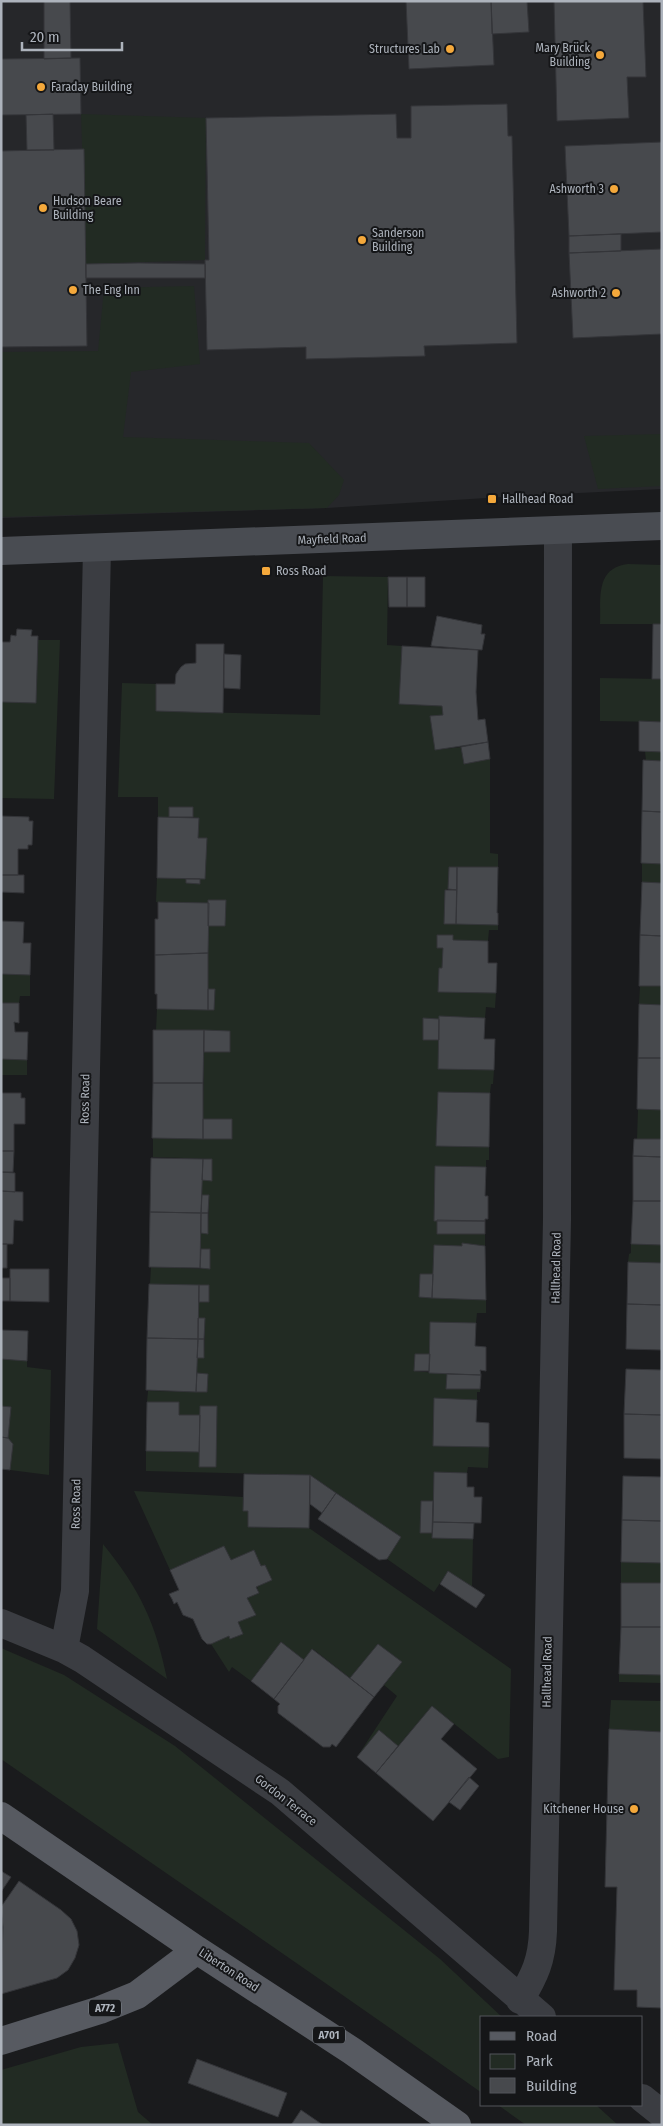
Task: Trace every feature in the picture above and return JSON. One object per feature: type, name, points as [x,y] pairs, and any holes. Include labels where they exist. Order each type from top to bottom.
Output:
[{"type":"main road","name":"Liberton Road","points":[[1,1816],[198,1950],[352,2051],[457,2125]]},
{"type":"main road","name":"A772","points":[[1,2041],[100,2010],[137,1995],[198,1950]]},
{"type":"street","name":"Mayfield Road","points":[[1,551],[662,526]]},
{"type":"street","name":"Hallhead Road","points":[[520,2000],[538,1966],[542,1950],[543,1931],[557,1220],[558,530]]},
{"type":"street","name":"Ross Road","points":[[64,1649],[75,1591],[97,548]]},
{"type":"street","name":"Gordon Terrace","points":[[1,1623],[64,1649],[280,1792],[541,2016]]},
{"type":"street","points":[[643,2099],[662,2114]]},
{"type":"shaded area","points":[[1,1],[662,1],[662,489],[327,508],[1,518]]},
{"type":"green space","points":[[81,114],[206,118],[205,260],[86,264]]},
{"type":"green space","points":[[194,286],[200,364],[131,372],[123,437],[309,443],[344,480],[339,495],[327,508],[1,517],[1,352],[98,351],[104,288]]},
{"type":"green space","points":[[662,434],[662,486],[598,489],[584,436]]},
{"type":"green space","points":[[628,564],[662,565],[662,624],[600,624],[601,595],[605,578],[610,571]]},
{"type":"green space","points":[[323,576],[388,577],[387,645],[402,646],[399,704],[442,706],[443,715],[430,716],[435,750],[461,747],[464,764],[490,759],[490,853],[498,854],[498,867],[449,867],[448,889],[445,890],[444,923],[498,925],[498,930],[489,930],[488,941],[453,940],[453,935],[437,935],[437,948],[443,948],[442,968],[439,969],[438,992],[496,993],[495,1008],[486,1007],[485,1018],[440,1016],[439,1019],[423,1018],[423,1039],[439,1040],[438,1068],[494,1070],[490,1093],[438,1092],[437,1146],[489,1147],[489,1160],[486,1160],[486,1167],[435,1166],[434,1220],[437,1220],[437,1234],[485,1234],[485,1246],[462,1243],[462,1246],[434,1245],[433,1274],[420,1274],[419,1297],[486,1300],[486,1313],[477,1313],[476,1323],[430,1322],[430,1354],[415,1354],[414,1371],[447,1374],[446,1389],[480,1389],[480,1392],[477,1392],[477,1400],[434,1398],[433,1446],[489,1447],[488,1468],[468,1467],[467,1473],[434,1472],[433,1501],[421,1501],[420,1533],[432,1533],[433,1538],[473,1539],[472,1587],[448,1571],[434,1592],[387,1559],[401,1537],[310,1475],[146,1471],[146,1451],[199,1452],[199,1467],[216,1467],[217,1406],[200,1406],[200,1415],[179,1415],[179,1402],[147,1402],[148,1391],[207,1392],[208,1374],[197,1373],[197,1358],[204,1358],[205,1318],[198,1318],[199,1302],[209,1302],[209,1286],[150,1284],[151,1267],[210,1269],[210,1249],[201,1249],[201,1233],[208,1233],[209,1195],[202,1195],[202,1180],[212,1181],[212,1159],[153,1157],[153,1138],[232,1139],[232,1119],[203,1119],[204,1052],[230,1052],[230,1031],[156,1030],[157,1009],[214,1010],[215,990],[208,989],[208,926],[225,926],[226,901],[209,900],[209,903],[156,902],[157,878],[186,879],[186,883],[199,884],[200,879],[205,879],[207,838],[198,838],[199,818],[193,817],[193,807],[170,807],[169,817],[158,817],[158,797],[118,797],[122,683],[156,684],[156,711],[320,715]]},
{"type":"green space","points":[[38,640],[60,640],[54,799],[1,798],[1,702],[36,703]]},
{"type":"green space","points":[[600,678],[662,679],[662,722],[600,721]]},
{"type":"green space","points":[[645,751],[662,752],[662,761],[646,761]]},
{"type":"green space","points":[[642,863],[662,864],[662,883],[642,882]]},
{"type":"green space","points":[[1,974],[30,975],[30,996],[20,996],[19,1003],[1,1003]]},
{"type":"green space","points":[[640,986],[662,986],[662,1005],[639,1004]]},
{"type":"green space","points":[[1,1059],[27,1060],[27,1075],[1,1075]]},
{"type":"green space","points":[[638,1109],[662,1110],[662,1139],[637,1139]]},
{"type":"green space","points":[[631,1244],[662,1245],[662,1263],[628,1262]]},
{"type":"green space","points":[[1,1359],[27,1361],[27,1367],[51,1370],[49,1475],[10,1470],[13,1444],[8,1438],[11,1407],[1,1406]]},
{"type":"green space","points":[[134,1491],[243,1497],[243,1510],[248,1511],[248,1527],[309,1528],[511,1669],[509,1757],[498,1759],[432,1706],[398,1746],[379,1730],[357,1757],[397,1696],[384,1685],[402,1662],[378,1644],[350,1678],[313,1649],[304,1660],[281,1642],[251,1681],[232,1667],[229,1672],[211,1644],[229,1636],[231,1639],[243,1634],[238,1622],[255,1615],[247,1598],[259,1593],[257,1587],[272,1580],[265,1565],[261,1566],[254,1550],[231,1560],[224,1546],[170,1570]]},
{"type":"green space","points":[[103,1544],[127,1576],[144,1607],[157,1640],[167,1679],[97,1629]]},
{"type":"green space","points":[[621,1562],[662,1563],[662,1583],[621,1583]]},
{"type":"green space","points":[[1,1648],[64,1675],[175,1746],[440,1959],[501,2016],[480,2016],[480,2092],[302,1967],[1,1759]]},
{"type":"green space","points":[[619,1674],[662,1675],[662,1683],[619,1682]]},
{"type":"green space","points":[[611,1700],[662,1701],[662,1732],[609,1729]]},
{"type":"green space","points":[[118,2043],[138,2112],[153,2125],[1,2125],[1,2070],[81,2047]]},
{"type":"green space","points":[[499,2106],[597,2106],[618,2125],[526,2125]]},
{"type":"building","points":[[44,1],[70,1],[71,58],[44,59]]},
{"type":"building","name":"Structures Lab","points":[[406,1],[491,1],[494,65],[409,69]]},
{"type":"building","points":[[491,1],[527,1],[529,32],[492,34]]},
{"type":"building","name":"Mary Brück Building","points":[[554,1],[643,1],[646,77],[627,77],[629,118],[557,121]]},
{"type":"building","name":"Faraday Building","points":[[80,58],[81,114],[1,115],[1,59]]},
{"type":"building","name":"Sanderson Building","points":[[507,104],[508,136],[512,136],[517,343],[424,346],[425,356],[306,359],[306,347],[207,350],[205,260],[209,260],[206,118],[396,114],[397,138],[411,138],[411,106]]},
{"type":"building","points":[[53,114],[54,150],[27,150],[26,115]]},
{"type":"building","name":"Ashworth 3","points":[[662,142],[662,232],[569,236],[565,146]]},
{"type":"building","name":"Hudson Beare Building","points":[[84,149],[87,346],[1,347],[1,151]]},
{"type":"building","points":[[621,234],[621,251],[569,253],[569,236]]},
{"type":"building","name":"Ashworth 2","points":[[662,249],[662,334],[573,338],[569,253]]},
{"type":"building","points":[[86,264],[205,264],[205,278],[86,278]]},
{"type":"building","points":[[388,577],[407,577],[407,607],[389,607]]},
{"type":"building","points":[[407,577],[425,577],[425,607],[407,607]]},
{"type":"building","points":[[437,616],[482,625],[481,634],[485,634],[482,650],[431,646]]},
{"type":"building","points":[[653,624],[662,624],[662,679],[652,679]]},
{"type":"building","points":[[17,629],[32,630],[31,636],[38,636],[36,703],[1,702],[1,642],[10,642],[11,635],[16,636]]},
{"type":"building","points":[[196,644],[224,644],[223,713],[156,711],[156,684],[175,684],[176,674],[181,667],[185,664],[196,663]]},
{"type":"building","points":[[402,646],[478,650],[476,692],[478,720],[485,719],[488,742],[435,750],[430,716],[443,715],[442,706],[399,704]]},
{"type":"building","points":[[224,654],[241,655],[240,689],[224,688]]},
{"type":"building","points":[[639,721],[662,722],[662,752],[639,751]]},
{"type":"building","points":[[488,742],[490,759],[464,764],[461,747]]},
{"type":"building","points":[[643,760],[662,761],[662,812],[642,811]]},
{"type":"building","points":[[169,807],[193,807],[193,817],[169,817]]},
{"type":"building","points":[[642,811],[662,812],[662,864],[641,863]]},
{"type":"building","points":[[1,816],[29,817],[29,821],[33,821],[32,845],[28,845],[28,849],[18,849],[18,875],[1,875]]},
{"type":"building","points":[[158,817],[199,818],[198,838],[207,838],[205,879],[157,878]]},
{"type":"building","points":[[449,867],[457,867],[457,890],[448,889]]},
{"type":"building","points":[[457,867],[498,867],[498,925],[456,924]]},
{"type":"building","points":[[1,875],[24,875],[24,893],[1,892]]},
{"type":"building","points":[[186,879],[200,879],[200,884],[186,883]]},
{"type":"building","points":[[642,882],[662,883],[662,936],[640,935]]},
{"type":"building","points":[[445,890],[457,890],[456,924],[444,924]]},
{"type":"building","points":[[208,900],[226,900],[225,926],[208,926]]},
{"type":"building","points":[[158,902],[209,903],[208,953],[155,955],[155,919],[158,919]]},
{"type":"building","points":[[1,921],[24,922],[23,943],[31,943],[30,975],[1,974]]},
{"type":"building","points":[[437,935],[453,935],[453,940],[488,941],[488,963],[497,963],[496,993],[438,992],[439,968],[442,968],[443,948],[437,948]]},
{"type":"building","points":[[640,935],[662,936],[662,986],[639,986]]},
{"type":"building","points":[[208,953],[208,1010],[157,1009],[155,955]]},
{"type":"building","points":[[208,989],[215,989],[214,1010],[208,1010]]},
{"type":"building","points":[[1,1003],[19,1003],[19,1023],[14,1022],[15,1032],[28,1032],[27,1060],[1,1059]]},
{"type":"building","points":[[639,1004],[662,1005],[662,1058],[638,1058]]},
{"type":"building","points":[[439,1016],[485,1018],[484,1039],[495,1039],[494,1070],[438,1069]]},
{"type":"building","points":[[423,1018],[439,1019],[439,1040],[423,1040]]},
{"type":"building","points":[[153,1030],[204,1030],[203,1083],[153,1083]]},
{"type":"building","points":[[204,1030],[230,1031],[230,1052],[204,1052]]},
{"type":"building","points":[[638,1058],[662,1058],[662,1110],[637,1109]]},
{"type":"building","points":[[153,1083],[203,1083],[203,1139],[152,1138]]},
{"type":"building","points":[[438,1092],[490,1093],[489,1147],[436,1146]]},
{"type":"building","points":[[1,1093],[21,1093],[21,1098],[25,1098],[25,1124],[14,1124],[14,1151],[1,1151]]},
{"type":"building","points":[[203,1119],[232,1119],[232,1139],[203,1139]]},
{"type":"building","points":[[634,1139],[662,1139],[662,1157],[633,1156]]},
{"type":"building","points":[[1,1151],[14,1151],[13,1172],[1,1172]]},
{"type":"building","points":[[633,1156],[662,1157],[662,1201],[633,1201]]},
{"type":"building","points":[[151,1158],[203,1159],[201,1213],[150,1212]]},
{"type":"building","points":[[203,1159],[212,1159],[212,1181],[202,1180]]},
{"type":"building","points":[[435,1166],[486,1167],[485,1196],[488,1196],[488,1219],[485,1219],[485,1221],[434,1221]]},
{"type":"building","points":[[1,1172],[15,1173],[15,1192],[1,1191]]},
{"type":"building","points":[[1,1191],[23,1192],[23,1221],[14,1220],[13,1244],[1,1244]]},
{"type":"building","points":[[202,1195],[209,1195],[208,1213],[201,1213]]},
{"type":"building","points":[[633,1201],[662,1201],[662,1245],[631,1244]]},
{"type":"building","points":[[150,1212],[201,1213],[200,1268],[149,1267]]},
{"type":"building","points":[[201,1213],[208,1213],[208,1234],[201,1233]]},
{"type":"building","points":[[437,1220],[485,1221],[485,1234],[437,1234]]},
{"type":"building","points":[[462,1243],[485,1246],[486,1300],[432,1298],[434,1245],[462,1246]]},
{"type":"building","points":[[1,1244],[7,1244],[7,1268],[1,1268]]},
{"type":"building","points":[[201,1249],[210,1249],[210,1269],[200,1268]]},
{"type":"building","points":[[628,1262],[662,1263],[662,1305],[627,1304]]},
{"type":"building","points":[[10,1269],[49,1269],[49,1302],[10,1301]]},
{"type":"building","points":[[420,1274],[433,1274],[432,1298],[419,1297]]},
{"type":"building","points":[[1,1278],[10,1278],[10,1301],[1,1301]]},
{"type":"building","points":[[149,1284],[199,1285],[198,1339],[147,1338]]},
{"type":"building","points":[[199,1285],[209,1285],[209,1302],[199,1302]]},
{"type":"building","points":[[627,1304],[662,1305],[662,1350],[626,1349]]},
{"type":"building","points":[[198,1318],[205,1318],[204,1339],[198,1339]]},
{"type":"building","points":[[430,1322],[476,1323],[475,1346],[486,1347],[486,1371],[480,1370],[481,1375],[429,1373]]},
{"type":"building","points":[[1,1330],[28,1331],[27,1361],[1,1359]]},
{"type":"building","points":[[147,1338],[198,1339],[196,1392],[146,1390]]},
{"type":"building","points":[[198,1339],[204,1339],[204,1358],[197,1358]]},
{"type":"building","points":[[415,1354],[430,1354],[429,1371],[414,1371]]},
{"type":"building","points":[[626,1369],[662,1370],[662,1415],[624,1414]]},
{"type":"building","points":[[197,1373],[208,1374],[207,1392],[196,1392]]},
{"type":"building","points":[[447,1374],[481,1375],[480,1389],[446,1389]]},
{"type":"building","points":[[434,1398],[477,1400],[476,1422],[489,1423],[489,1447],[433,1446]]},
{"type":"building","points":[[147,1402],[179,1402],[179,1415],[200,1415],[199,1452],[146,1451]]},
{"type":"building","points":[[1,1406],[11,1407],[8,1438],[1,1437]]},
{"type":"building","points":[[200,1406],[217,1406],[216,1467],[199,1467]]},
{"type":"building","points":[[624,1414],[662,1415],[662,1459],[624,1458]]},
{"type":"building","points":[[1,1437],[8,1438],[13,1444],[10,1470],[1,1469]]},
{"type":"building","points":[[434,1472],[467,1473],[467,1487],[474,1487],[474,1497],[482,1497],[481,1523],[433,1522]]},
{"type":"building","points":[[244,1474],[310,1475],[309,1528],[248,1527],[248,1511],[243,1511]]},
{"type":"building","points":[[310,1475],[336,1493],[322,1513],[310,1504]]},
{"type":"building","points":[[623,1476],[662,1477],[662,1521],[622,1520]]},
{"type":"building","points":[[336,1493],[401,1537],[387,1559],[379,1560],[318,1519]]},
{"type":"building","points":[[421,1501],[433,1501],[432,1533],[420,1533]]},
{"type":"building","points":[[622,1520],[662,1521],[662,1563],[621,1562]]},
{"type":"building","points":[[433,1522],[474,1523],[473,1539],[432,1538]]},
{"type":"building","points":[[224,1546],[231,1560],[254,1550],[261,1566],[265,1565],[272,1580],[256,1587],[259,1593],[247,1598],[256,1615],[238,1622],[243,1634],[230,1639],[229,1636],[207,1644],[202,1639],[193,1619],[183,1615],[177,1602],[174,1604],[169,1594],[179,1590],[170,1570]]},
{"type":"building","points":[[448,1571],[485,1595],[476,1608],[440,1584]]},
{"type":"building","points":[[621,1583],[662,1583],[662,1627],[621,1627]]},
{"type":"building","points":[[621,1627],[662,1627],[662,1675],[619,1674]]},
{"type":"building","points":[[281,1642],[304,1660],[274,1699],[251,1681]]},
{"type":"building","points":[[378,1644],[402,1662],[374,1697],[350,1678]]},
{"type":"building","points":[[312,1649],[374,1697],[336,1747],[332,1744],[330,1747],[323,1747],[278,1713],[278,1706],[280,1704],[274,1699]]},
{"type":"building","points":[[432,1706],[454,1724],[441,1739],[477,1769],[433,1821],[376,1773]]},
{"type":"building","name":"Kitchener House","points":[[609,1729],[662,1732],[662,2008],[637,2007],[637,1990],[614,1990],[617,1887],[605,1887]]},
{"type":"building","points":[[379,1730],[398,1746],[376,1773],[357,1757]]},
{"type":"building","points":[[469,1777],[479,1786],[460,1810],[449,1802]]},
{"type":"building","points":[[1,1871],[11,1877],[1,1892]]},
{"type":"building","points":[[19,1881],[71,1919],[77,1931],[79,1945],[75,1958],[68,1970],[57,1978],[1,1994],[3,1927],[1,1907]]},
{"type":"building","points":[[197,2059],[287,2093],[278,2117],[188,2083]]},
{"type":"building","points":[[301,2110],[323,2125],[291,2125]]},
{"type":"place","name":"Structures Lab","points":[[450,49]]},
{"type":"place","name":"Mary Brück Building","points":[[600,55]]},
{"type":"place","name":"Faraday Building","points":[[41,87]]},
{"type":"place","name":"Ashworth 3","points":[[614,189]]},
{"type":"place","name":"Hudson Beare Building","points":[[43,208]]},
{"type":"place","name":"Sanderson Building","points":[[362,240]]},
{"type":"place","name":"The Eng Inn","points":[[73,290]]},
{"type":"place","name":"Ashworth 2","points":[[616,293]]},
{"type":"place","name":"Hallhead Road","points":[[492,499]]},
{"type":"place","name":"Ross Road","points":[[266,571]]},
{"type":"place","name":"Kitchener House","points":[[634,1809]]}]
